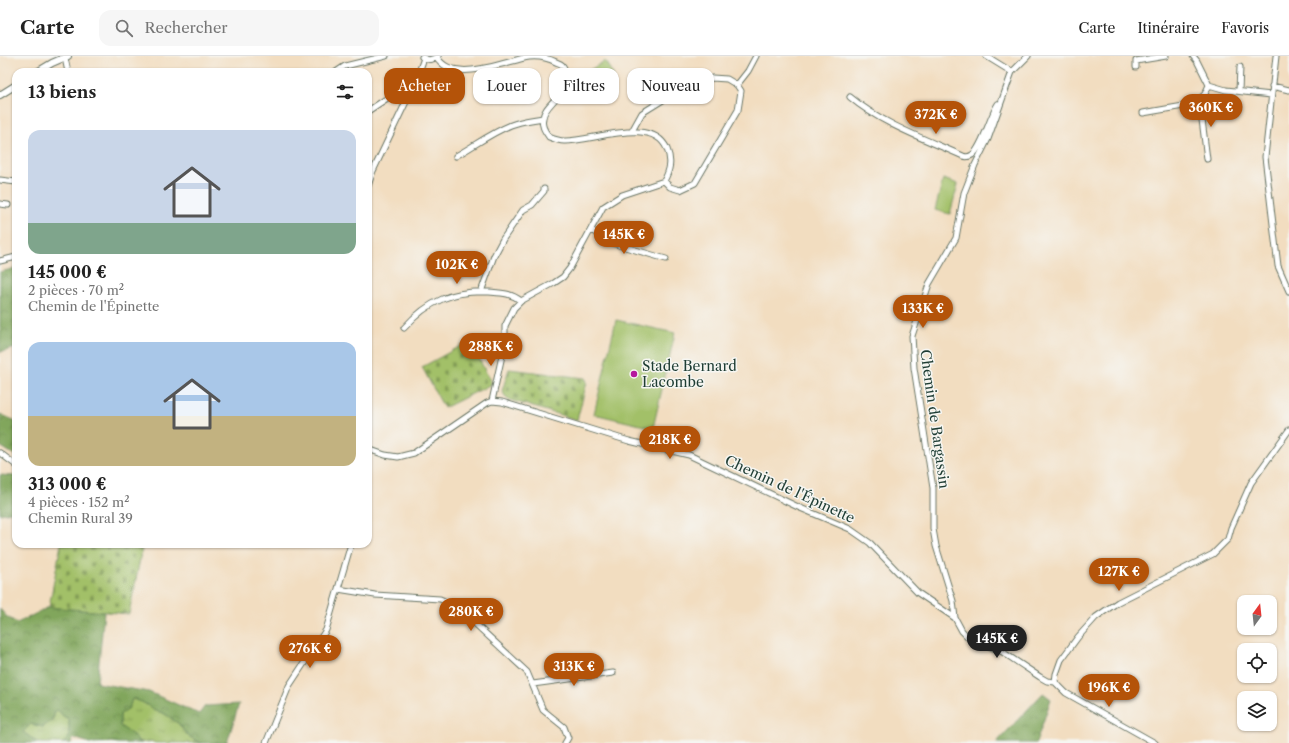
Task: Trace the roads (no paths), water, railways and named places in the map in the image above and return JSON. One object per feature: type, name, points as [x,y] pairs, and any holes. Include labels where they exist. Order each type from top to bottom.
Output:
[{"type":"street","points":[[342,68],[386,56]]},
{"type":"street","points":[[372,450],[385,455],[398,457],[414,453],[492,401],[505,342],[505,326],[514,308],[521,301],[554,283],[570,268],[603,207],[622,194],[664,180],[670,168],[670,155],[665,143],[653,135],[632,131],[564,141],[549,137],[543,127],[542,118],[544,112],[554,102],[564,87],[566,74],[562,65],[547,58],[531,57],[478,69],[451,69],[440,62],[438,56],[432,59],[422,57],[419,68]]},
{"type":"street","points":[[738,85],[756,56]]},
{"type":"street","points":[[986,56],[1012,72]]},
{"type":"street","name":"Chemin de Bargassin","points":[[955,618],[953,600],[936,546],[933,529],[933,488],[914,368],[912,336],[929,284],[956,238],[964,193],[975,165],[988,139],[1012,72],[1028,56]]},
{"type":"street","points":[[1136,67],[1136,61],[1166,56]]},
{"type":"street","points":[[1143,113],[1195,104],[1205,94],[1209,85],[1198,61],[1193,56]]},
{"type":"street","points":[[1276,56],[1265,157],[1278,266],[1289,291]]},
{"type":"street","points":[[44,68],[66,57],[67,68]]},
{"type":"street","points":[[1239,92],[1240,67]]},
{"type":"street","points":[[632,131],[642,113],[671,95],[712,78],[727,79],[738,85],[741,91],[738,110],[695,183],[680,190],[670,187],[664,180]]},
{"type":"street","points":[[1209,85],[1239,92],[1271,94]]},
{"type":"street","points":[[1272,86],[1289,90]]},
{"type":"street","points":[[0,95],[12,88]]},
{"type":"street","points":[[850,97],[872,113],[926,140],[968,157],[973,155],[978,149],[994,111],[1001,100]]},
{"type":"street","points":[[372,108],[384,100]]},
{"type":"street","points":[[372,174],[405,104]]},
{"type":"street","points":[[1195,104],[1201,112],[1207,159]]},
{"type":"street","points":[[456,156],[511,125],[527,120],[542,118]]},
{"type":"street","points":[[0,180],[12,182]]},
{"type":"street","points":[[480,292],[494,256],[503,239],[523,210],[532,205],[544,192],[544,188]]},
{"type":"street","points":[[0,204],[8,205]]},
{"type":"street","points":[[591,230],[615,244],[666,259]]},
{"type":"street","points":[[0,261],[12,259]]},
{"type":"street","points":[[404,328],[425,308],[458,293],[480,292],[512,294],[521,301]]},
{"type":"street","name":"Chemin de l'Épinette","points":[[492,401],[502,402],[629,441],[689,456],[798,507],[850,529],[870,543],[918,593],[955,618],[962,631],[969,638],[1001,651],[1040,677],[1047,681],[1055,682]]},
{"type":"street","points":[[1155,743],[1066,693],[1055,682],[1061,660],[1078,637],[1096,617],[1118,602],[1213,554],[1228,539],[1231,528],[1251,483],[1289,430]]},
{"type":"street","points":[[0,453],[12,462]]},
{"type":"street","points":[[266,743],[289,686],[326,630],[350,548]]},
{"type":"street","points":[[338,589],[375,595],[440,598],[456,606],[527,672],[543,710],[564,727],[568,738],[565,743]]},
{"type":"street","points":[[533,684],[613,673]]},
{"type":"place","name":"Stade Bernard Lacombe","points":[[634,374]]}]
